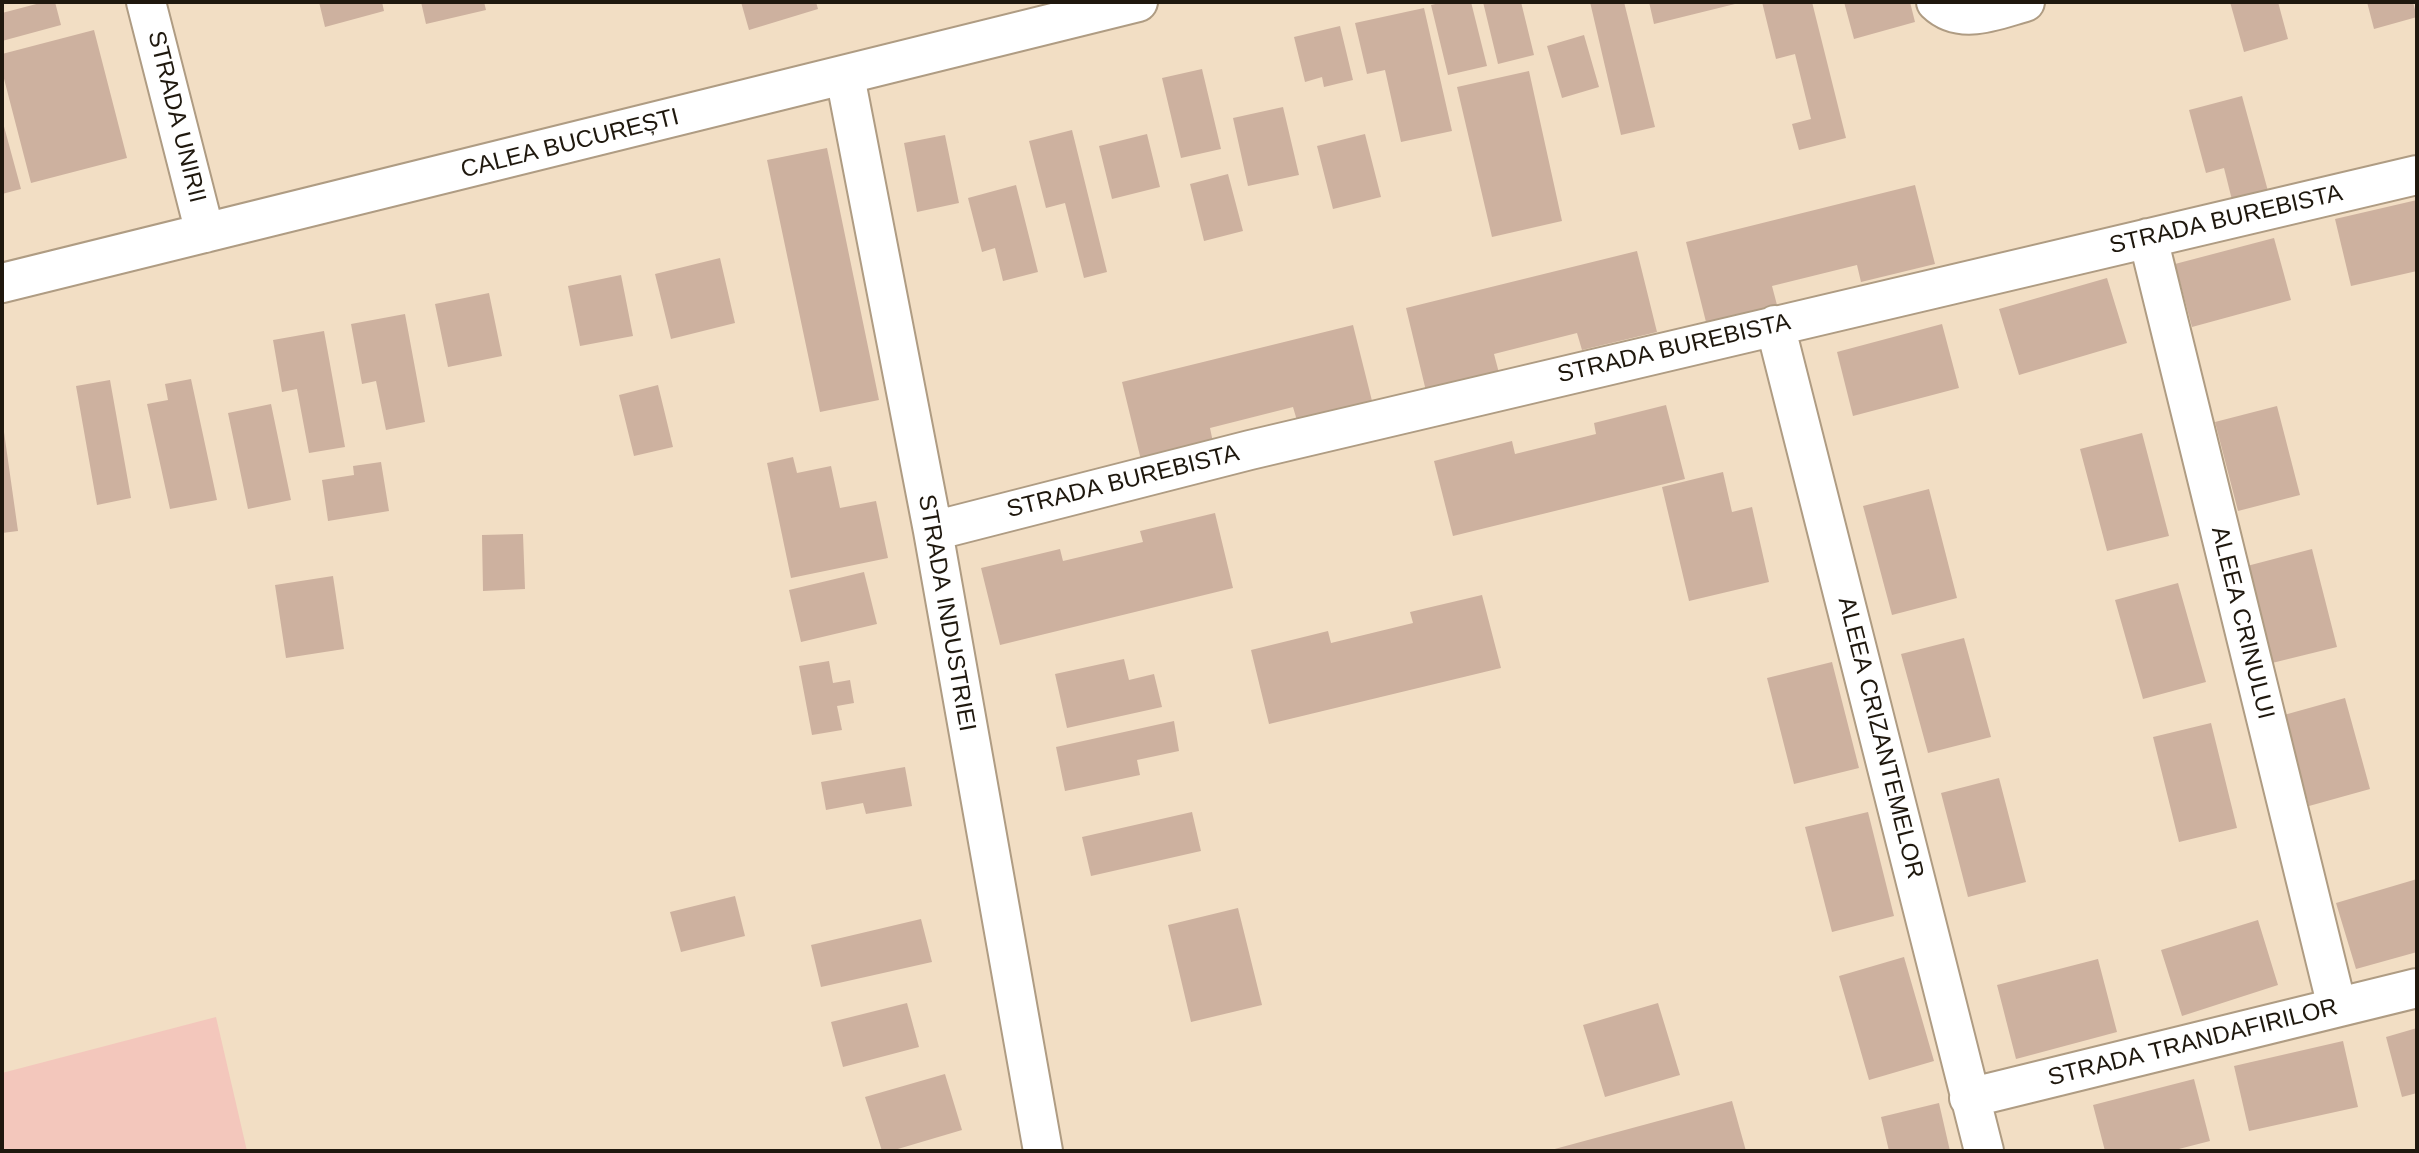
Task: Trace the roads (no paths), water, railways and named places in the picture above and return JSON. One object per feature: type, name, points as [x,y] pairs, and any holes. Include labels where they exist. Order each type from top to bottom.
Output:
[{"type":"street","name":"STRADA UNIRII","points":[[146,2],[205,233]]},
{"type":"street","name":"CALEA BUCUREȘTI","points":[[2,283],[845,76],[1050,12],[1138,2]]},
{"type":"street","points":[[1936,2],[1946,11],[1977,16],[2025,2]]},
{"type":"street","name":"STRADA INDUSTRIEI","points":[[845,76],[933,531],[1043,1151]]},
{"type":"street","name":"STRADA BUREBISTA","points":[[933,531],[1250,450],[2417,175]]},
{"type":"street","name":"ALEEA CRINULUI","points":[[2148,238],[2337,1007]]},
{"type":"street","name":"ALEEA CRIZANTEMELOR","points":[[1775,325],[1984,1151]]},
{"type":"street","name":"STRADA TRANDAFIRILOR","points":[[1969,1098],[2417,988]]}]
